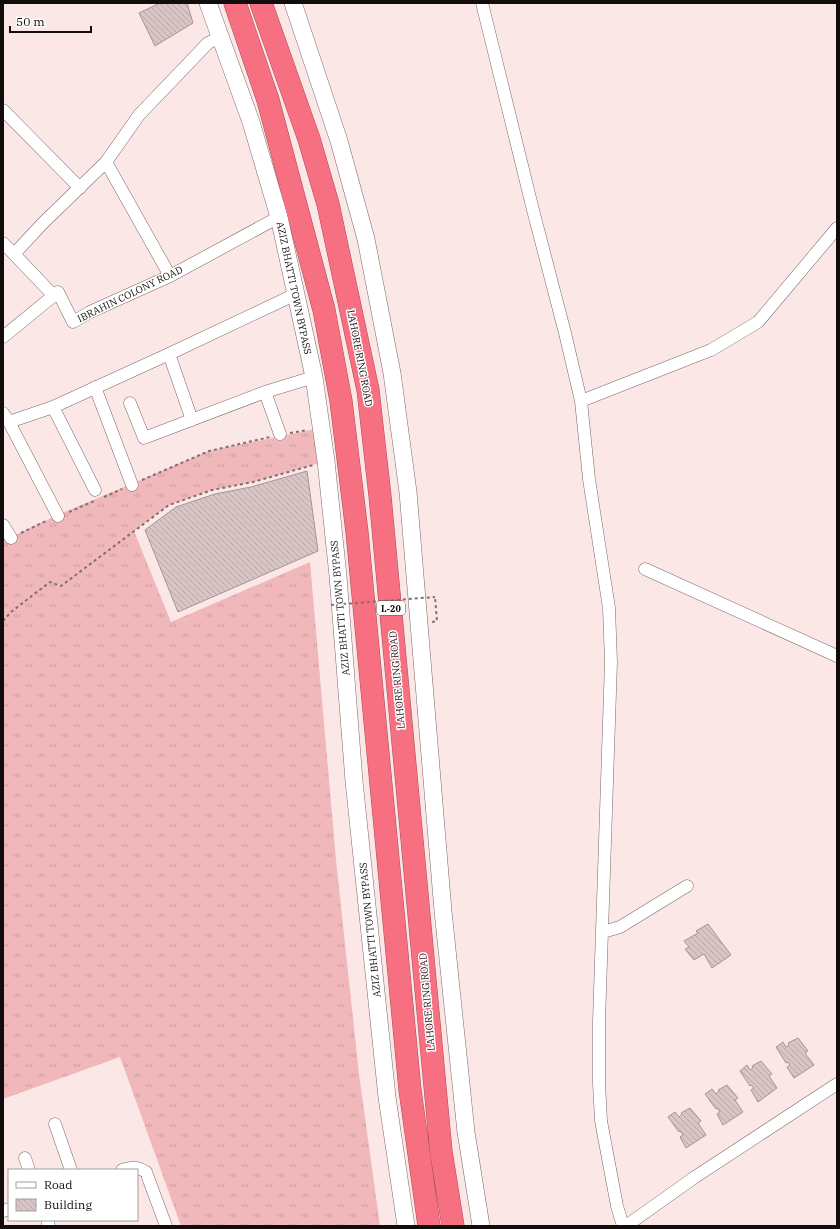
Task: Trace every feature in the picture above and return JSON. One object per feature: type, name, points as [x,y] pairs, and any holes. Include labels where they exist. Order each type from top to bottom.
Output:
[{"type":"highway","name":"L-20","points":[[235,3],[268,100],[324,310],[341,401],[358,540],[410,1090],[429,1226]]},
{"type":"highway","name":"LAHORE RING ROAD","points":[[261,3],[309,139],[328,204],[368,390],[380,496],[440,1143],[453,1226]]},
{"type":"street","name":"AZIZ BHATTI TOWN BYPASS","points":[[208,3],[251,122],[279,217],[314,377],[320,428],[326,461],[338,576],[354,781],[387,1097],[406,1226]]},
{"type":"street","points":[[293,3],[339,141],[366,239],[392,373],[408,492],[444,919],[466,1132],[481,1226]]},
{"type":"street","points":[[482,3],[581,401],[589,479],[609,608],[611,654],[599,1021],[600,1083],[601,1121],[617,1206],[623,1226]]},
{"type":"street","points":[[14,254],[43,223],[106,162],[139,115],[208,43],[220,37]]},
{"type":"street","points":[[3,110],[80,188]]},
{"type":"street","points":[[106,162],[170,276]]},
{"type":"street","name":"IBRAHIN COLONY ROAD","points":[[54,296],[58,292],[73,322],[90,312],[170,276],[279,217]]},
{"type":"street","points":[[581,401],[711,350],[758,322],[837,228]]},
{"type":"street","points":[[3,243],[54,296],[3,337]]},
{"type":"street","points":[[58,516],[6,418],[53,407],[170,354],[296,294]]},
{"type":"street","points":[[170,354],[192,420]]},
{"type":"street","points":[[130,403],[144,438],[265,392],[314,377]]},
{"type":"street","points":[[95,387],[132,485]]},
{"type":"street","points":[[265,392],[280,434]]},
{"type":"street","points":[[53,407],[95,490]]},
{"type":"street","points":[[3,525],[11,538]]},
{"type":"street","points":[[646,569],[837,656]]},
{"type":"street","points":[[603,932],[620,927],[687,886]]},
{"type":"street","points":[[626,1226],[695,1177],[837,1084]]},
{"type":"street","points":[[55,1124],[72,1169]]},
{"type":"street","points":[[25,1158],[29,1169]]},
{"type":"street","points":[[126,1169],[133,1167],[139,1168],[146,1172],[166,1226]]},
{"type":"path","points":[[11,538],[58,516],[209,451],[280,434],[320,428]]},
{"type":"path","points":[[3,621],[11,612],[50,582],[61,586],[169,505],[212,490],[253,482],[326,461]]},
{"type":"path","points":[[331,605],[435,597],[437,621]]},
{"type":"green space","points":[[320,428],[326,461],[253,482],[212,490],[169,505],[134,531],[171,622],[310,562],[336,860],[359,1074],[380,1226],[181,1226],[120,1057],[3,1099],[3,541],[53,517],[209,451]]},
{"type":"building","points":[[160,3],[187,3],[193,23],[155,46],[139,13]]},
{"type":"building","points":[[307,471],[318,551],[178,612],[145,530],[176,507],[215,494],[251,487]]},
{"type":"building","points":[[708,924],[731,955],[712,968],[704,954],[694,960],[685,949],[689,947],[684,941],[698,933],[696,931]]},
{"type":"building","points":[[798,1038],[808,1051],[805,1053],[814,1065],[794,1078],[787,1067],[790,1065],[788,1062],[786,1063],[776,1047],[783,1042],[786,1047],[789,1045],[788,1043]]},
{"type":"building","points":[[761,1061],[772,1074],[769,1076],[777,1088],[758,1102],[751,1090],[754,1088],[751,1085],[750,1086],[740,1071],[747,1065],[750,1070],[753,1068],[752,1066]]},
{"type":"building","points":[[727,1085],[738,1098],[735,1100],[743,1112],[723,1125],[717,1114],[720,1112],[705,1094],[712,1089],[716,1094],[719,1091],[718,1090]]},
{"type":"building","points":[[690,1108],[701,1121],[698,1123],[706,1135],[686,1148],[680,1137],[683,1135],[668,1117],[675,1112],[679,1117],[682,1114],[681,1113]]}]
